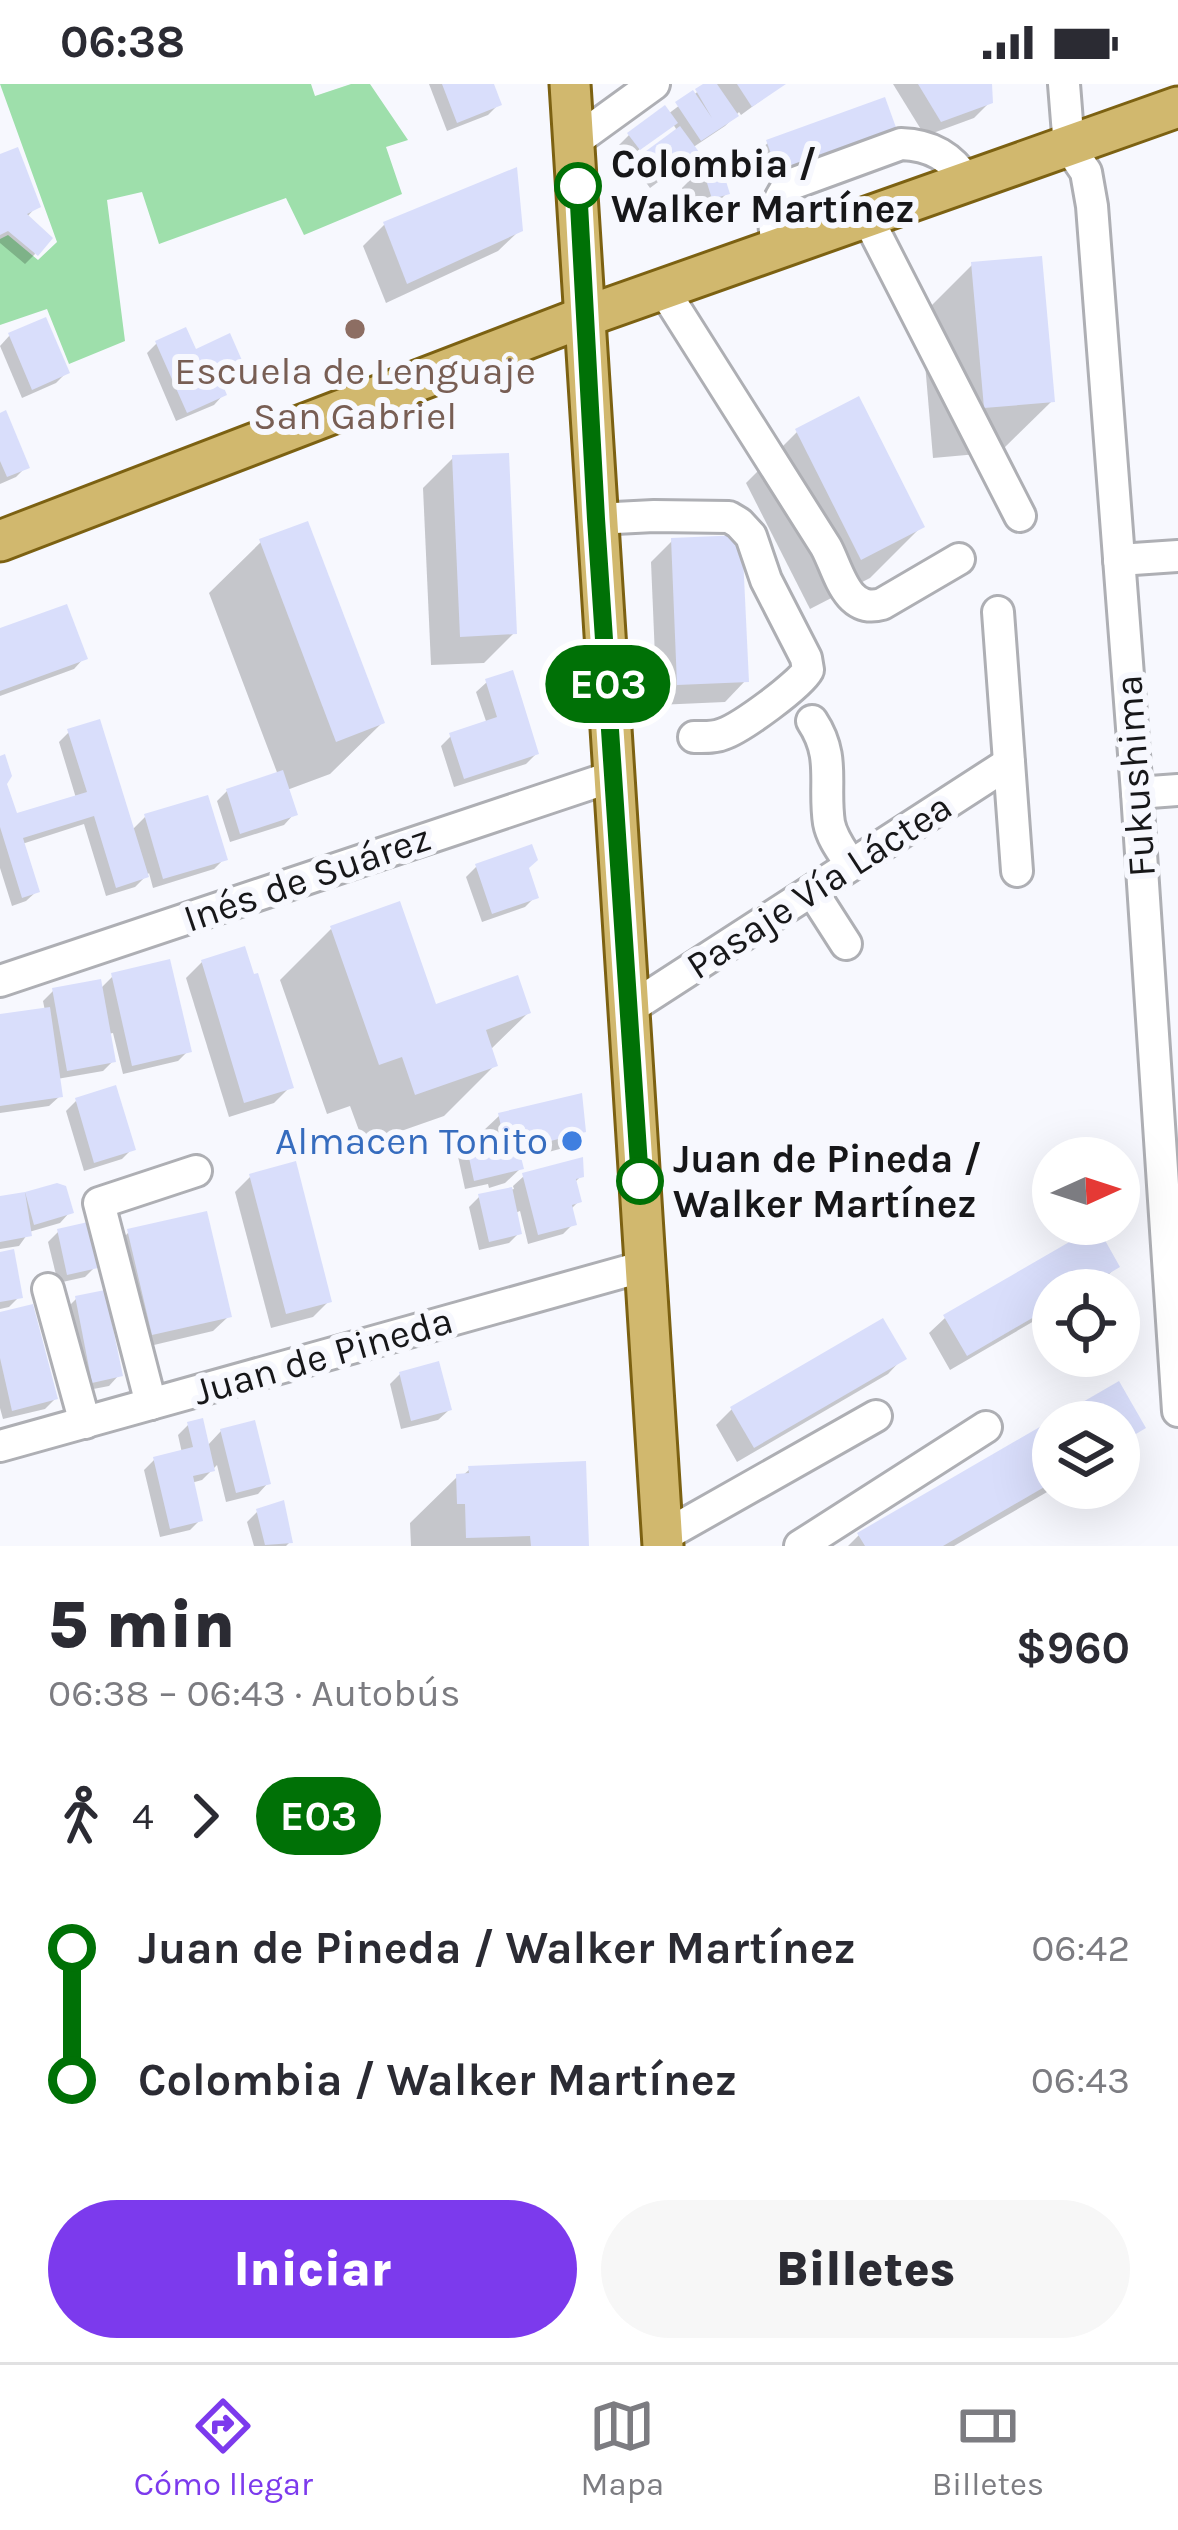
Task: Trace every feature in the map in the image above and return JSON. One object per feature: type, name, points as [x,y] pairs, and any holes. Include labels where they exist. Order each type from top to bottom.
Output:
[{"type":"main road","points":[[570,84],[662,1542]]},
{"type":"main road","points":[[0,541],[584,316],[1178,106]]},
{"type":"street","points":[[574,142],[654,84]]},
{"type":"street","name":"Fukushima","points":[[1064,84],[1069,146],[1086,172],[1092,206],[1138,793],[1165,1017],[1178,1411]]},
{"type":"street","points":[[778,249],[775,211],[789,185],[901,144],[942,154],[968,182]]},
{"type":"street","points":[[867,217],[1020,517]]},
{"type":"street","points":[[663,289],[826,547],[855,602],[873,607],[882,604],[959,559]]},
{"type":"street","points":[[596,519],[729,518],[739,523],[751,536],[766,580],[806,658],[805,677],[784,694],[723,734],[694,737]]},
{"type":"street","points":[[1119,560],[1178,556]]},
{"type":"street","points":[[998,612],[1017,871]]},
{"type":"street","points":[[812,721],[822,735],[828,758],[831,830],[851,865]]},
{"type":"street","name":"Pasaje Vía Láctea","points":[[629,1010],[1009,763]]},
{"type":"street","name":"Inés de Suárez","points":[[0,981],[614,776]]},
{"type":"street","points":[[1138,793],[1178,790]]},
{"type":"street","points":[[812,891],[846,944]]},
{"type":"street","points":[[151,1404],[99,1203],[196,1171]]},
{"type":"street","name":"Juan de Pineda","points":[[0,1446],[645,1266]]},
{"type":"street","points":[[48,1289],[85,1423]]},
{"type":"street","points":[[662,1542],[876,1416]]},
{"type":"street","points":[[800,1546],[986,1427]]},
{"type":"green space","points":[[0,84],[311,84],[315,96],[351,84],[370,84],[408,140],[386,147],[402,194],[304,235],[286,198],[159,244],[142,192],[107,200],[125,341],[69,364],[47,309],[0,325],[0,239],[8,235],[38,260],[57,242]]},
{"type":"building","points":[[442,84],[494,84],[502,105],[457,123]]},
{"type":"building","points":[[717,84],[739,116],[701,141],[675,102],[693,90],[712,118],[695,89]]},
{"type":"building","points":[[737,84],[786,84],[752,107]]},
{"type":"building","points":[[918,84],[992,84],[993,103],[941,122]]},
{"type":"building","points":[[885,97],[898,133],[779,176],[766,140]]},
{"type":"building","points":[[665,105],[678,123],[640,150],[627,133]]},
{"type":"building","points":[[680,126],[699,152],[661,180],[642,154]]},
{"type":"building","points":[[18,147],[41,207],[27,214],[53,238],[38,256],[8,231],[0,235],[0,154]]},
{"type":"building","points":[[719,159],[730,194],[712,199],[701,164]]},
{"type":"building","points":[[517,167],[523,231],[407,284],[383,222]]},
{"type":"building","points":[[1042,256],[1055,402],[984,408],[971,262]]},
{"type":"building","points":[[46,317],[70,373],[32,390],[8,333]]},
{"type":"building","points":[[186,327],[196,349],[230,333],[244,365],[219,376],[227,395],[187,413],[155,341]]},
{"type":"building","points":[[859,396],[925,527],[861,560],[795,429]]},
{"type":"building","points":[[6,410],[30,468],[7,477],[0,461],[0,413]]},
{"type":"building","points":[[509,453],[517,634],[460,637],[452,455]]},
{"type":"building","points":[[308,521],[385,723],[336,742],[259,539]]},
{"type":"building","points":[[742,535],[749,682],[677,685],[671,538]]},
{"type":"building","points":[[67,604],[88,659],[0,691],[0,628]]},
{"type":"building","points":[[513,670],[539,754],[464,779],[449,733],[497,717],[485,679]]},
{"type":"building","points":[[100,719],[149,877],[116,888],[94,816],[23,838],[40,892],[22,898],[0,827],[0,756],[5,754],[12,776],[7,784],[17,813],[87,792],[67,729]]},
{"type":"building","points":[[283,770],[298,815],[240,834],[226,789]]},
{"type":"building","points":[[208,795],[228,860],[163,879],[144,814]]},
{"type":"building","points":[[532,844],[538,860],[529,868],[539,898],[492,914],[475,864]]},
{"type":"building","points":[[400,901],[436,1004],[518,975],[531,1013],[486,1030],[498,1066],[415,1095],[402,1057],[379,1065],[330,926]]},
{"type":"building","points":[[245,946],[294,1088],[244,1103],[201,960]]},
{"type":"building","points":[[170,959],[192,1052],[132,1066],[111,973]]},
{"type":"building","points":[[101,979],[116,1062],[67,1071],[52,988]]},
{"type":"building","points":[[50,1007],[63,1097],[0,1106],[0,1014]]},
{"type":"building","points":[[116,1085],[136,1150],[94,1163],[75,1098]]},
{"type":"building","points":[[582,1093],[586,1132],[519,1149],[524,1169],[474,1181],[465,1139],[477,1137],[482,1159],[499,1155],[505,1144],[498,1113]]},
{"type":"building","points":[[583,1157],[584,1177],[576,1179],[582,1202],[572,1205],[577,1225],[538,1235],[522,1173]]},
{"type":"building","points":[[296,1161],[332,1302],[286,1314],[249,1174]]},
{"type":"building","points":[[57,1183],[66,1186],[74,1213],[34,1225],[25,1192]]},
{"type":"building","points":[[512,1187],[522,1234],[489,1242],[478,1194]]},
{"type":"building","points":[[25,1192],[32,1236],[0,1242],[0,1196]]},
{"type":"building","points":[[207,1211],[232,1317],[152,1335],[127,1229]]},
{"type":"building","points":[[88,1222],[98,1268],[67,1275],[57,1229]]},
{"type":"building","points":[[1064,1245],[1108,1245],[1120,1267],[1032,1269],[1032,1318],[967,1356],[943,1315]]},
{"type":"building","points":[[14,1249],[23,1298],[0,1302],[0,1252]]},
{"type":"building","points":[[105,1290],[123,1376],[92,1383],[75,1296]]},
{"type":"building","points":[[33,1304],[58,1399],[12,1411],[0,1358],[0,1312]]},
{"type":"building","points":[[883,1318],[907,1359],[754,1448],[730,1407]]},
{"type":"building","points":[[439,1361],[452,1410],[411,1421],[399,1372]]},
{"type":"building","points":[[1119,1381],[1130,1401],[1085,1401]]},
{"type":"building","points":[[203,1418],[215,1471],[193,1476],[203,1521],[170,1529],[153,1457],[193,1447],[187,1422]]},
{"type":"building","points":[[255,1420],[271,1484],[236,1493],[220,1429]]},
{"type":"building","points":[[1032,1431],[1032,1494],[943,1546],[865,1546],[857,1533]]},
{"type":"building","points":[[586,1461],[589,1546],[531,1546],[530,1536],[466,1538],[465,1504],[457,1504],[456,1474],[469,1473],[468,1466]]},
{"type":"building","points":[[284,1500],[293,1543],[265,1545],[256,1509]]},
{"type":"bus line","name":"E03","points":[[578,186],[640,1181]]},
{"type":"place","name":"Colombia / Walker Martínez","points":[[578,186]]},
{"type":"place","name":"Escuela de Lenguaje San Gabriel","points":[[355,329]]},
{"type":"place","name":"Almacen Tonito","points":[[572,1141]]},
{"type":"place","name":"Juan de Pineda / Walker Martínez","points":[[640,1181]]}]
